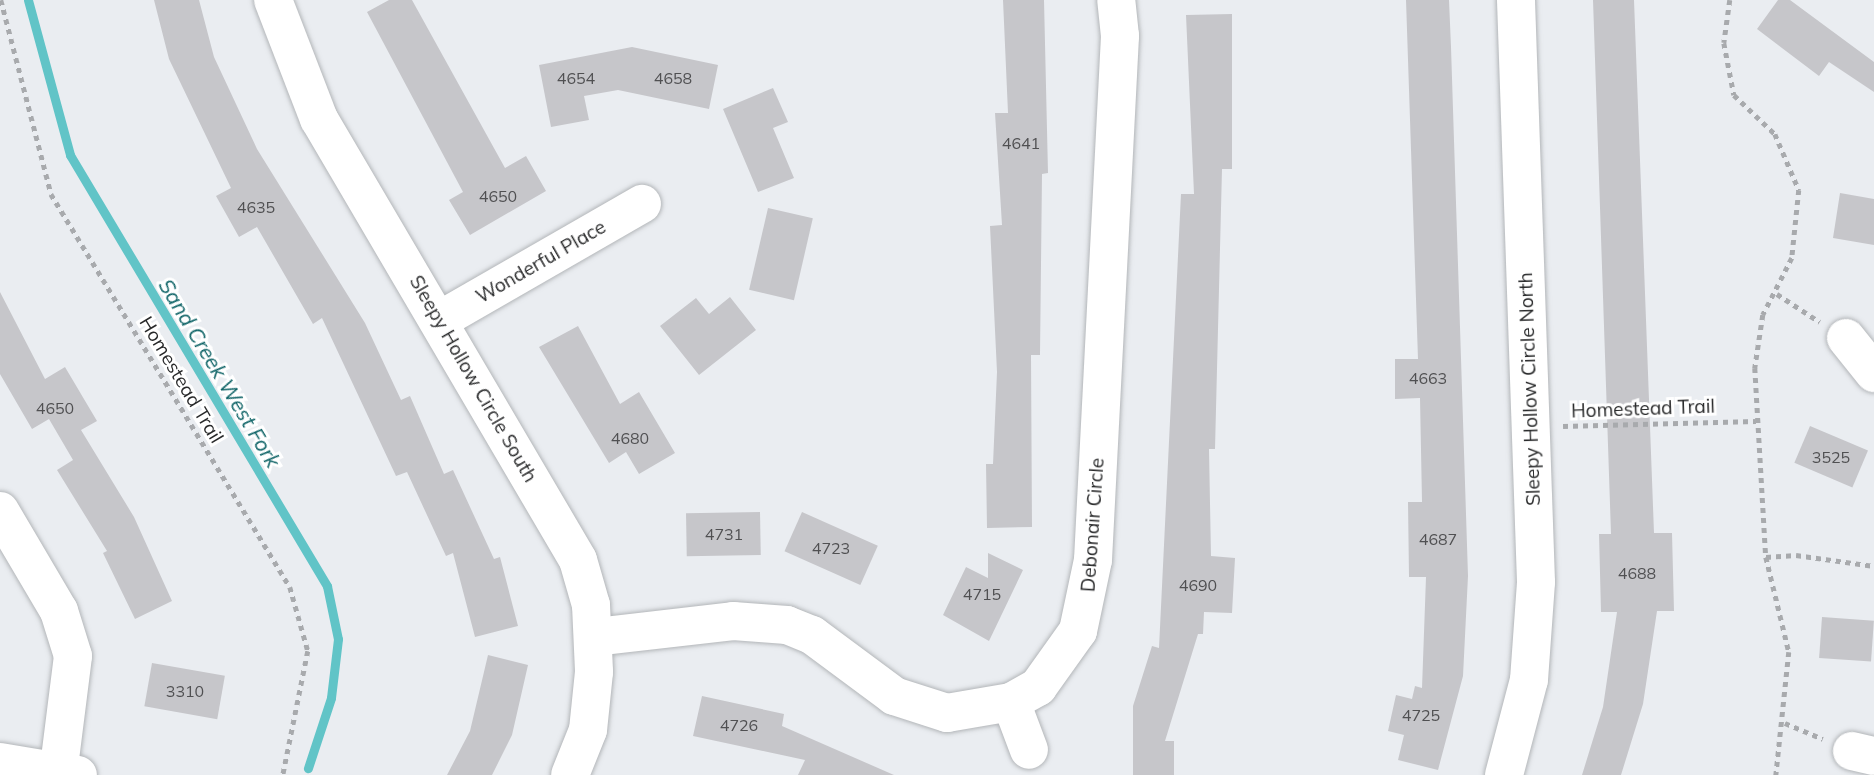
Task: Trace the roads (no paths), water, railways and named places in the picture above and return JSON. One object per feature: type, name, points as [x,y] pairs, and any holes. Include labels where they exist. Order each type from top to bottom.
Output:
[{"type":"street","name":"Sleepy Hollow Circle South","points":[[273,0],[319,119],[440,320],[578,560],[595,637],[588,730],[570,775]]},
{"type":"street","name":"Debonair Circle","points":[[595,637],[761,621],[812,635],[919,709],[975,711],[1010,702],[1038,687],[1079,631],[1088,598],[1120,36],[1116,0]]},
{"type":"street","name":"Sleepy Hollow Circle North","points":[[1504,775],[1524,703],[1535,627],[1531,422],[1516,0]]},
{"type":"street","name":"Wonderful Place","points":[[440,320],[642,204]]},
{"type":"street","points":[[1846,338],[1874,373]]},
{"type":"street","points":[[0,511],[59,611],[71,646],[74,679],[65,774],[0,762]]},
{"type":"street","points":[[1010,702],[1029,750]]},
{"type":"waterway","name":"Sand Creek West Fork","points":[[28,0],[70,155],[327,586],[338,639],[331,698],[308,768]]}]
